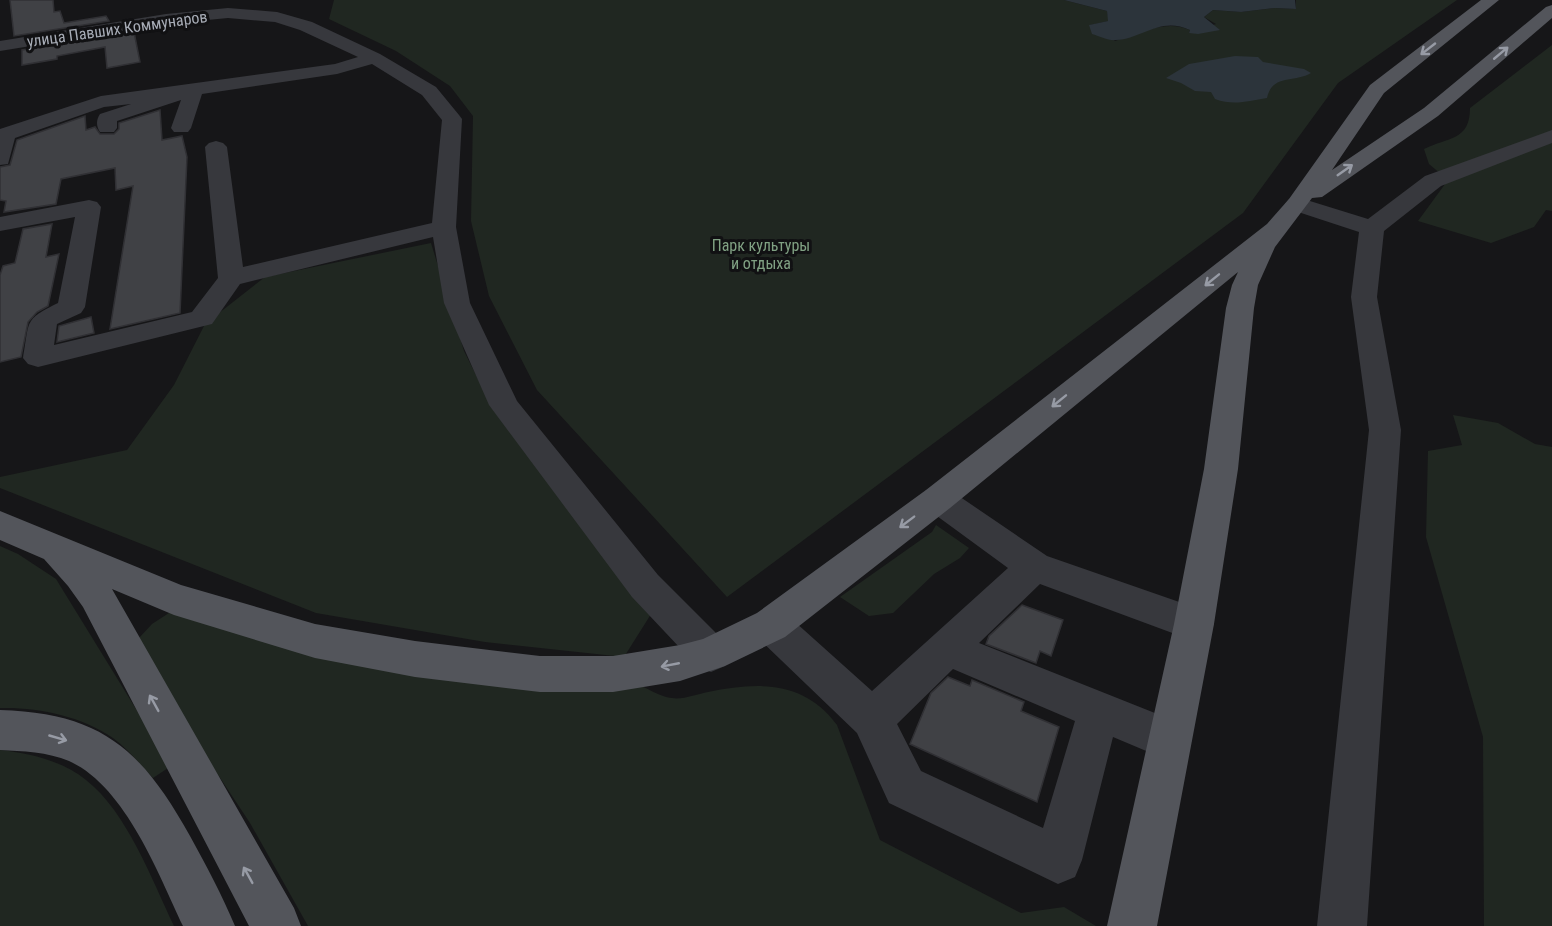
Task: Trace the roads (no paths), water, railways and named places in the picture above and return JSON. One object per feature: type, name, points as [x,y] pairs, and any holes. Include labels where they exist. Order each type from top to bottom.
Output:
[{"type":"main road","points":[[1132,926],[1194,624],[1221,469],[1240,308],[1253,264],[1274,230],[1297,204],[1377,89],[1491,0]]},
{"type":"main road","points":[[1297,204],[1431,112],[1552,10]]},
{"type":"main road","points":[[19,533],[183,602],[263,627],[359,650],[540,674],[580,675],[646,670],[711,654],[771,625],[938,499],[1274,230]]},
{"type":"main road","points":[[19,533],[62,557],[81,575],[96,596],[276,926]]},
{"type":"main road","points":[[0,730],[32,732],[58,737],[86,748],[108,762],[125,779],[146,807],[210,926]]},
{"type":"street","points":[[166,19],[168,0]]},
{"type":"street","name":"улица Павших Коммунаров","points":[[0,46],[166,19],[228,13],[308,17],[429,91],[452,119],[444,227],[457,303],[504,405],[645,585],[711,654]]},
{"type":"street","points":[[0,159],[6,134],[101,102],[337,69],[374,58]]},
{"type":"street","points":[[181,128],[194,89]]},
{"type":"street","points":[[106,128],[107,118],[194,89]]},
{"type":"street","points":[[1342,926],[1384,430],[1364,297],[1371,228],[1433,181],[1552,136]]},
{"type":"street","points":[[216,147],[231,278]]},
{"type":"street","points":[[1297,204],[1371,228]]},
{"type":"street","points":[[0,224],[89,207],[71,307],[44,321],[38,358],[202,318],[231,278],[444,227]]},
{"type":"street","points":[[938,499],[1034,567],[1194,624]]},
{"type":"street","points":[[872,719],[1034,567]]},
{"type":"street","points":[[771,625],[872,719],[905,787],[1058,860],[1099,711]]},
{"type":"street","points":[[949,649],[1170,740]]},
{"type":"park label","name":"Парк культуры и отдыха","points":[[761,254]]}]
